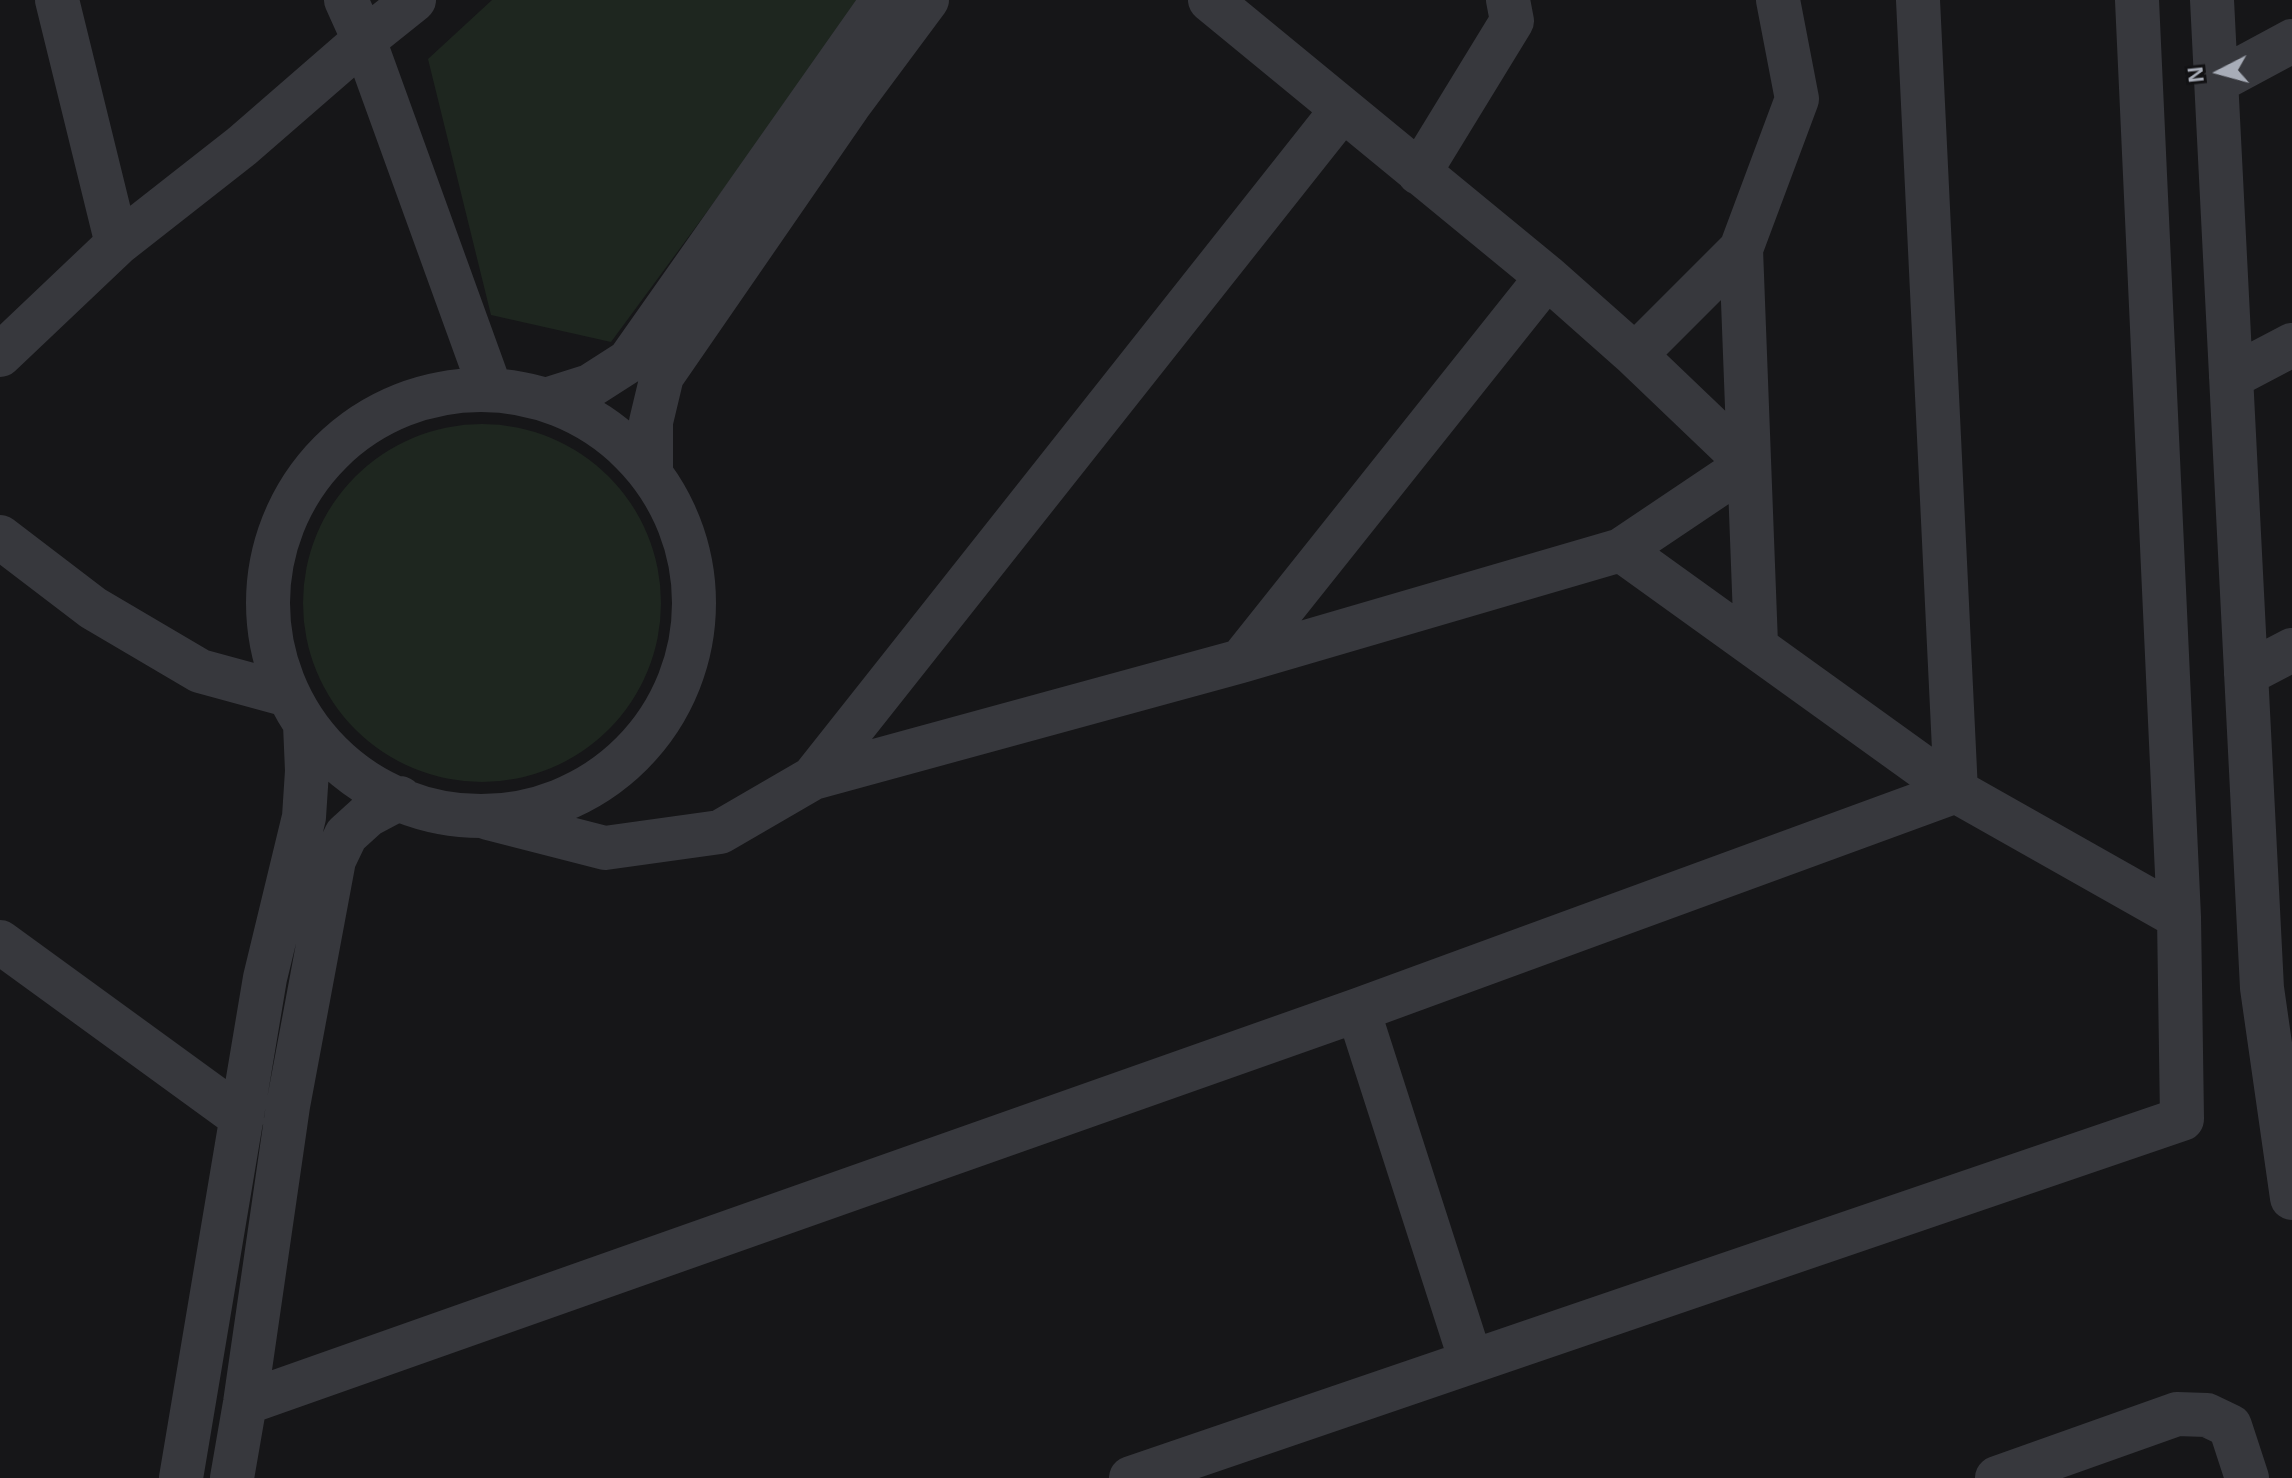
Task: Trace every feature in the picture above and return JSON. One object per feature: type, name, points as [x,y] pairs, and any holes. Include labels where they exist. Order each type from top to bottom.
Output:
[{"type":"street","points":[[57,0],[117,244]]},
{"type":"street","points":[[346,0],[364,40],[490,388]]},
{"type":"street","points":[[0,355],[117,244],[242,146],[414,0]]},
{"type":"street","points":[[549,399],[590,386],[629,361],[883,0]]},
{"type":"street","points":[[651,471],[651,422],[662,376],[849,105],[927,0]]},
{"type":"street","points":[[1210,0],[1547,277],[1635,355],[1749,464]]},
{"type":"street","points":[[1419,173],[1512,21],[1508,0]]},
{"type":"street","points":[[1756,644],[1741,249],[1797,99],[1778,0]]},
{"type":"street","points":[[1918,0],[1956,791]]},
{"type":"street","points":[[1131,1478],[2182,1119],[2179,917],[2137,0]]},
{"type":"street","points":[[2212,0],[2246,674],[2277,981],[2292,1198]]},
{"type":"street","points":[[2216,82],[2292,41]]},
{"type":"street","points":[[813,778],[1342,110]]},
{"type":"street","points":[[1635,355],[1741,249]]},
{"type":"street","points":[[1241,661],[1547,277]]},
{"type":"street","points":[[2231,377],[2292,345]]},
{"type":"street","points":[[181,1478],[265,978],[304,817],[307,771],[296,709],[270,634],[269,571],[287,511],[322,458],[370,419],[428,394],[490,388],[520,391],[549,399],[605,427],[651,471],[683,530],[695,596],[687,663],[658,724],[612,773],[554,805],[488,818]]},
{"type":"street","points":[[0,537],[93,608],[200,671],[296,709],[331,755],[361,781],[441,814],[488,818],[605,848],[720,832],[813,778],[1241,661],[1621,550],[1749,464]]},
{"type":"street","points":[[1621,550],[1756,644],[1956,791],[2179,917]]},
{"type":"street","points":[[2246,674],[2292,650]]},
{"type":"street","points":[[245,1403],[1358,1010],[1956,791]]},
{"type":"street","points":[[232,1478],[288,1106],[334,860],[346,835],[368,815],[400,798]]},
{"type":"street","points":[[0,942],[242,1118]]},
{"type":"street","points":[[1358,1010],[1471,1361]]},
{"type":"street","points":[[1997,1478],[2177,1414],[2207,1415],[2230,1426],[2247,1478]]},
{"type":"shaded area","points":[[492,0],[863,0],[611,342],[491,315],[428,59]]},
{"type":"shaded area","points":[[482,424],[517,428],[550,438],[581,454],[608,477],[631,504],[647,535],[657,568],[661,603],[657,638],[647,671],[631,702],[608,729],[581,752],[550,768],[517,778],[482,782],[447,778],[414,768],[383,752],[356,729],[333,702],[317,671],[307,638],[303,603],[307,568],[317,535],[333,504],[356,477],[383,454],[414,438],[447,428]]}]
